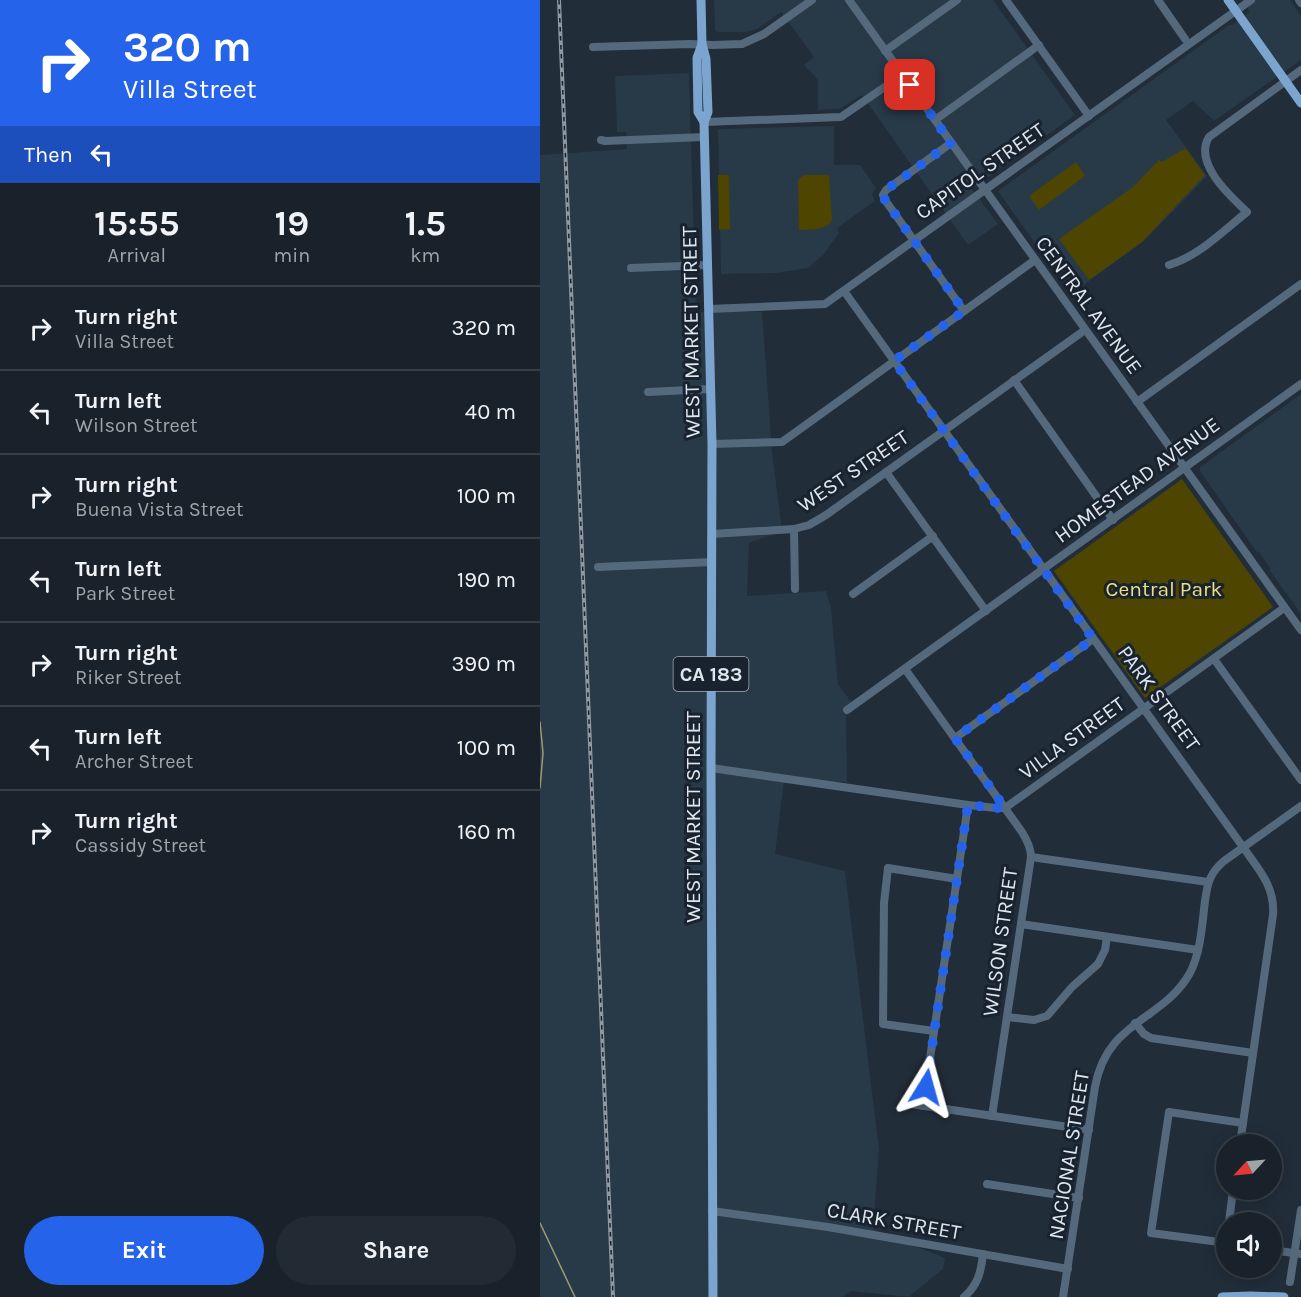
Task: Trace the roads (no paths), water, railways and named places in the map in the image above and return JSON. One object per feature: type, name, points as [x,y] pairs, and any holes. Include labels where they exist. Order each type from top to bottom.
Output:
[{"type":"main road","name":"WEST MARKET STREET","points":[[701,0],[708,112],[704,122],[704,136],[712,444],[713,1297]]},
{"type":"main road","points":[[1228,0],[1301,103]]},
{"type":"main road","points":[[1222,1297],[1284,1297]]},
{"type":"street","points":[[593,47],[733,45],[749,42],[812,0]]},
{"type":"street","name":"CENTRAL AVENUE","points":[[849,0],[1301,630]]},
{"type":"street","points":[[885,51],[957,0]]},
{"type":"street","points":[[1006,0],[1089,116]]},
{"type":"street","points":[[1158,0],[1185,39]]},
{"type":"street","name":"CAPITOL STREET","points":[[709,309],[825,304],[1251,0]]},
{"type":"street","points":[[935,120],[1039,45]]},
{"type":"street","points":[[1169,265],[1184,260],[1247,212],[1210,169],[1206,159],[1205,144],[1212,133],[1301,70]]},
{"type":"street","points":[[704,122],[841,117],[902,75]]},
{"type":"street","points":[[601,140],[704,136]]},
{"type":"street","points":[[951,143],[886,190],[883,195],[964,311]]},
{"type":"street","points":[[712,444],[782,442],[1035,260]]},
{"type":"street","points":[[631,268],[708,265]]},
{"type":"street","points":[[1137,402],[1301,284]]},
{"type":"street","name":"PARK STREET","points":[[844,291],[1267,882],[1274,909],[1241,1134]]},
{"type":"street","name":"WEST STREET","points":[[712,534],[794,529],[819,519],[1086,330]]},
{"type":"street","points":[[1014,380],[1113,519]]},
{"type":"street","name":"HOMESTEAD AVENUE","points":[[848,710],[1301,384]]},
{"type":"street","points":[[648,392],[711,389]]},
{"type":"street","points":[[886,472],[986,611]]},
{"type":"street","points":[[794,529],[795,590]]},
{"type":"street","points":[[853,594],[933,536]]},
{"type":"street","points":[[598,567],[712,562]]},
{"type":"street","name":"VILLA STREET","points":[[1005,808],[1284,608]]},
{"type":"street","points":[[955,738],[1093,639]]},
{"type":"street","points":[[1214,658],[1301,780]]},
{"type":"street","name":"WILSON STREET","points":[[905,669],[1005,808],[1030,847],[1031,857],[1022,924],[992,1116]]},
{"type":"street","points":[[711,768],[968,805],[1005,808]]},
{"type":"street","points":[[923,1105],[968,805]]},
{"type":"street","points":[[1031,857],[1208,882],[1220,865],[1301,806]]},
{"type":"street","points":[[934,1031],[883,1024],[884,903],[888,868],[957,879]]},
{"type":"street","name":"NACIONAL STREET","points":[[1063,1297],[1096,1080],[1102,1064],[1121,1035],[1176,991],[1190,972],[1198,950],[1208,882]]},
{"type":"street","points":[[1022,924],[1198,950]]},
{"type":"street","points":[[1008,1017],[1034,1020],[1047,1016],[1072,987],[1098,964],[1105,950],[1107,937]]},
{"type":"street","points":[[1135,1023],[1144,1034],[1151,1038],[1253,1053]]},
{"type":"street","points":[[911,1104],[1089,1130]]},
{"type":"street","points":[[1216,1242],[1151,1233],[1169,1112],[1243,1123]]},
{"type":"street","points":[[987,1184],[1079,1198]]},
{"type":"street","points":[[1290,1282],[1298,1253],[1301,1210]]},
{"type":"street","name":"CLARK STREET","points":[[712,1211],[828,1227],[1068,1269]]},
{"type":"street","points":[[1282,1251],[1298,1253]]},
{"type":"street","points":[[964,1297],[979,1278],[983,1254]]},
{"type":"waterway","points":[[540,722],[543,753],[540,788]]},
{"type":"waterway","points":[[540,1223],[575,1297]]},
{"type":"railway","points":[[559,0],[613,1297]]},
{"type":"park label","name":"Central Park","points":[[1164,589]]}]
